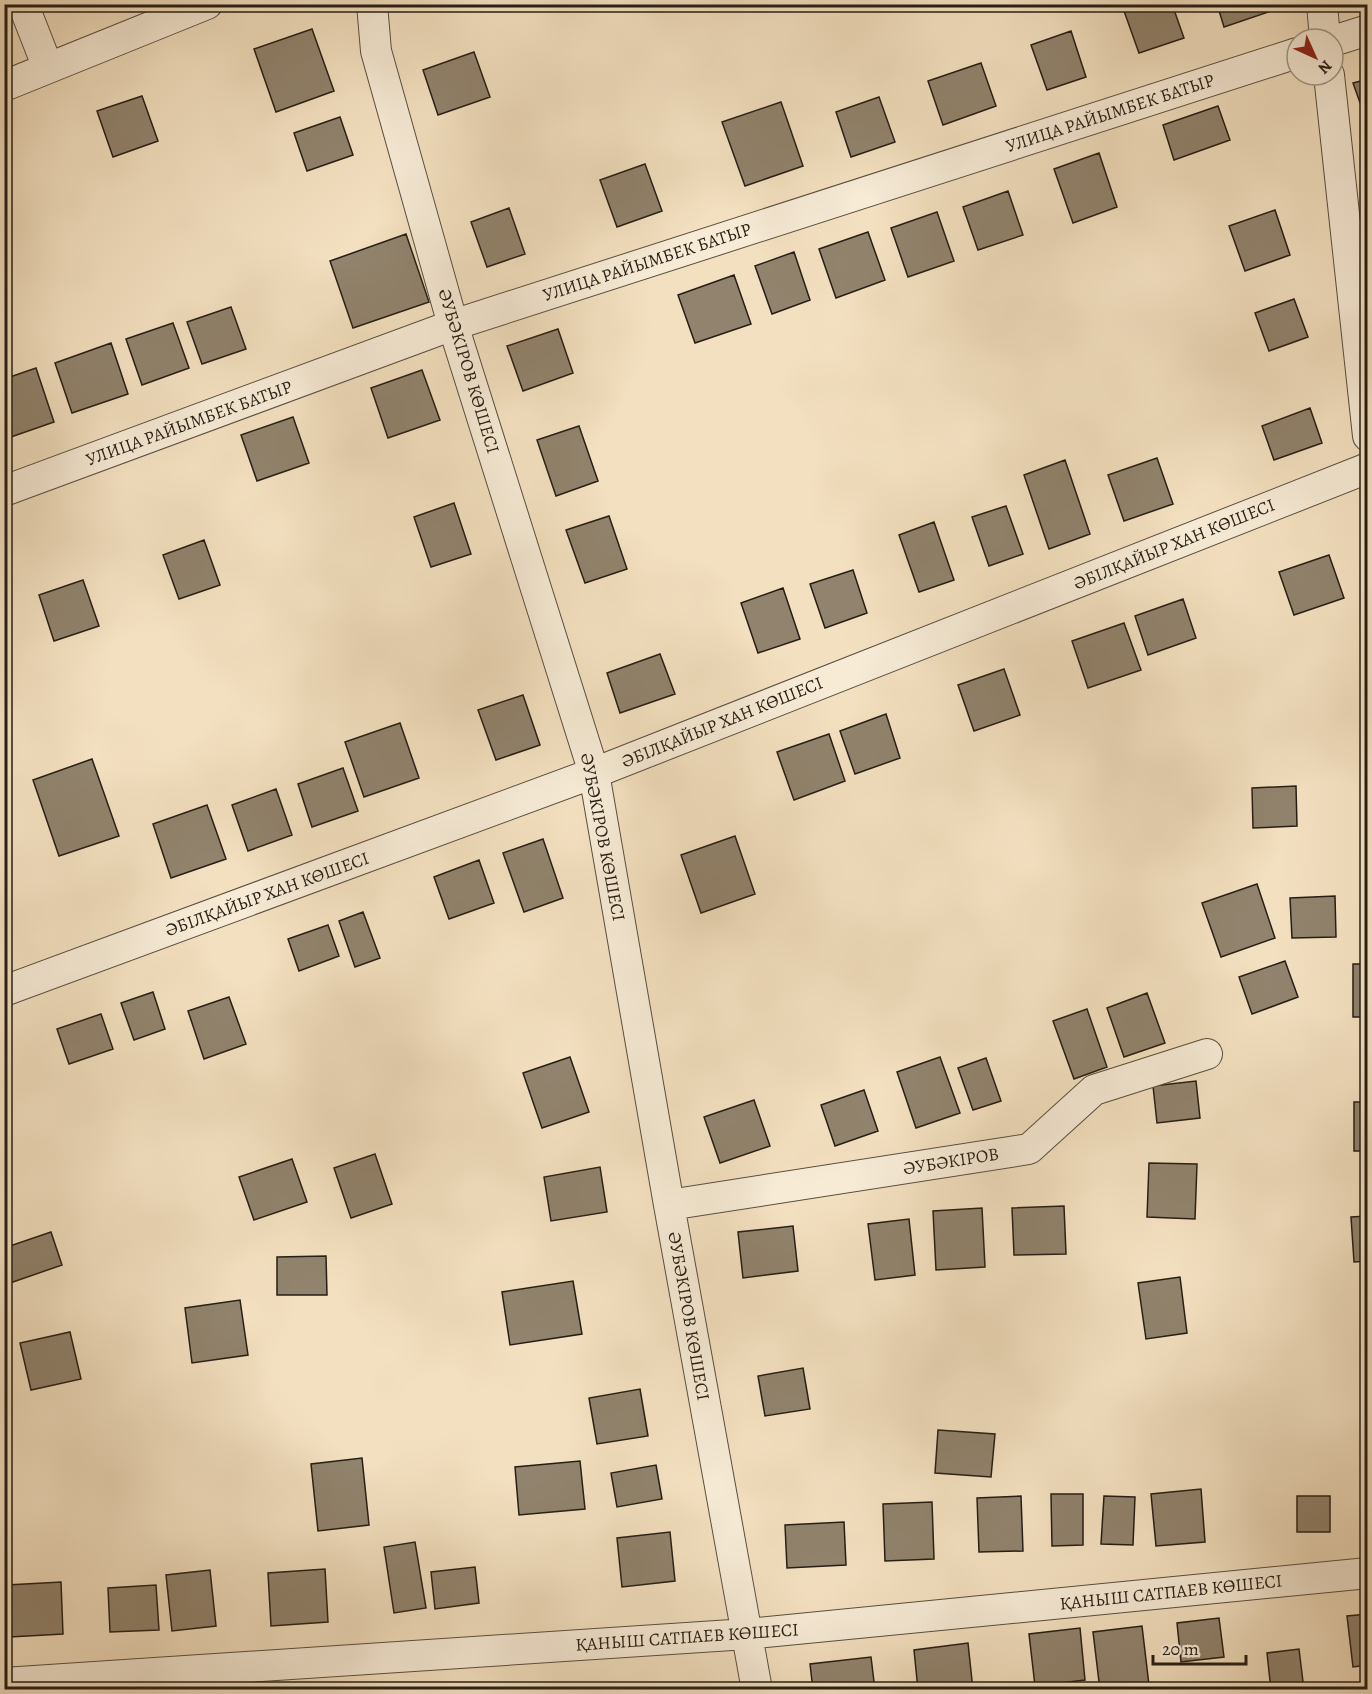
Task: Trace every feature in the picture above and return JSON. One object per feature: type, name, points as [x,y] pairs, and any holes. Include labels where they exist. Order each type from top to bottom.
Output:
[{"type":"street","points":[[23,4],[48,68]]},
{"type":"street","points":[[4,86],[207,4]]},
{"type":"street","name":"ӘУБӘКІРОВ КӨШЕСІ","points":[[372,4],[376,51],[453,325],[594,773],[669,1205],[757,1689]]},
{"type":"street","points":[[1322,4],[1324,27]]},
{"type":"street","points":[[1345,37],[1368,30]]},
{"type":"street","name":"УЛИЦА РАЙЫМБЕК БАТЫР","points":[[4,491],[453,325],[1285,57]]},
{"type":"street","points":[[1330,87],[1368,436]]},
{"type":"street","name":"ӘБІЛҚАЙЫР ХАН КӨШЕСІ","points":[[4,991],[594,773],[1368,468]]},
{"type":"street","name":"ӘУБӘКІРОВ","points":[[669,1205],[1029,1149],[1094,1090],[1207,1054]]},
{"type":"street","name":"ҚАНЫШ САТПАЕВ КӨШЕСІ","points":[[4,1683],[747,1634],[1368,1573]]},
{"type":"building","points":[[60,4],[80,4],[63,11]]},
{"type":"building","points":[[1143,4],[1172,4],[1184,38],[1139,53],[1124,11]]},
{"type":"building","points":[[1217,4],[1272,4],[1274,10],[1224,27]]},
{"type":"building","points":[[312,29],[334,91],[276,112],[254,49]]},
{"type":"building","points":[[1071,31],[1086,77],[1047,90],[1031,45]]},
{"type":"building","points":[[474,52],[490,97],[438,115],[423,70]]},
{"type":"building","points":[[981,63],[996,106],[943,125],[928,81]]},
{"type":"building","points":[[1368,79],[1368,125],[1353,83]]},
{"type":"building","points":[[142,96],[158,141],[113,157],[97,111]]},
{"type":"building","points":[[879,97],[895,142],[851,157],[836,112]]},
{"type":"building","points":[[781,102],[803,166],[745,186],[722,122]]},
{"type":"building","points":[[1218,106],[1230,140],[1174,160],[1163,125]]},
{"type":"building","points":[[340,117],[353,155],[307,171],[294,133]]},
{"type":"building","points":[[1099,153],[1117,207],[1073,223],[1054,169]]},
{"type":"building","points":[[645,164],[662,211],[617,227],[600,180]]},
{"type":"building","points":[[1008,191],[1023,235],[978,250],[963,207]]},
{"type":"building","points":[[509,208],[525,254],[487,267],[471,222]]},
{"type":"building","points":[[1275,210],[1290,255],[1245,271],[1229,226]]},
{"type":"building","points":[[937,212],[954,261],[908,277],[891,228]]},
{"type":"building","points":[[868,232],[885,280],[836,298],[819,249]]},
{"type":"building","points":[[406,234],[429,302],[353,328],[330,261]]},
{"type":"building","points":[[794,252],[810,300],[772,314],[755,266]]},
{"type":"building","points":[[734,275],[751,324],[695,343],[678,295]]},
{"type":"building","points":[[1294,299],[1308,337],[1269,351],[1255,313]]},
{"type":"building","points":[[231,307],[246,349],[202,364],[187,322]]},
{"type":"building","points":[[173,323],[189,368],[142,385],[126,339]]},
{"type":"building","points":[[558,329],[573,373],[523,391],[507,346]]},
{"type":"building","points":[[111,343],[128,394],[72,413],[55,363]]},
{"type":"building","points":[[36,368],[54,422],[8,438],[4,428],[4,379]]},
{"type":"building","points":[[422,370],[440,420],[388,438],[371,388]]},
{"type":"building","points":[[1310,408],[1322,443],[1274,460],[1262,426]]},
{"type":"building","points":[[293,417],[309,463],[257,481],[241,435]]},
{"type":"building","points":[[579,426],[598,481],[556,496],[537,440]]},
{"type":"building","points":[[1157,458],[1173,504],[1124,521],[1108,475]]},
{"type":"building","points":[[1065,460],[1090,534],[1049,549],[1024,475]]},
{"type":"building","points":[[454,503],[471,554],[431,567],[414,517]]},
{"type":"building","points":[[1006,506],[1023,554],[989,566],[972,517]]},
{"type":"building","points":[[609,516],[627,569],[585,583],[566,530]]},
{"type":"building","points":[[934,522],[954,580],[919,592],[899,535]]},
{"type":"building","points":[[204,540],[220,585],[179,599],[163,555]]},
{"type":"building","points":[[1329,555],[1344,598],[1294,615],[1279,572]]},
{"type":"building","points":[[853,570],[867,613],[825,628],[810,584]]},
{"type":"building","points":[[83,580],[99,626],[54,641],[39,595]]},
{"type":"building","points":[[783,588],[800,639],[758,653],[741,603]]},
{"type":"building","points":[[1183,599],[1196,638],[1148,655],[1135,616]]},
{"type":"building","points":[[1124,623],[1141,670],[1088,688],[1072,641]]},
{"type":"building","points":[[660,654],[675,694],[620,713],[607,673]]},
{"type":"building","points":[[1004,669],[1020,715],[974,731],[958,685]]},
{"type":"building","points":[[523,695],[540,745],[496,760],[478,710]]},
{"type":"building","points":[[886,714],[900,758],[855,774],[840,731]]},
{"type":"building","points":[[400,723],[419,778],[364,797],[345,742]]},
{"type":"building","points":[[829,734],[845,781],[794,800],[777,752]]},
{"type":"building","points":[[92,759],[119,836],[59,856],[33,780]]},
{"type":"building","points":[[343,768],[358,811],[312,827],[298,784]]},
{"type":"building","points":[[1296,786],[1297,826],[1253,828],[1252,788]]},
{"type":"building","points":[[276,789],[292,835],[248,851],[232,805]]},
{"type":"building","points":[[207,805],[226,859],[171,878],[153,824]]},
{"type":"building","points":[[735,836],[755,894],[701,913],[681,855]]},
{"type":"building","points":[[543,839],[563,898],[524,912],[503,853]]},
{"type":"building","points":[[479,860],[494,903],[449,919],[434,877]]},
{"type":"building","points":[[1257,884],[1275,938],[1221,957],[1202,903]]},
{"type":"building","points":[[1335,896],[1336,937],[1292,938],[1290,898]]},
{"type":"building","points":[[363,912],[380,958],[355,967],[339,921]]},
{"type":"building","points":[[328,925],[339,956],[299,971],[288,939]]},
{"type":"building","points":[[1285,961],[1298,997],[1252,1014],[1239,977]]},
{"type":"building","points":[[1353,964],[1368,964],[1368,1017],[1353,1017]]},
{"type":"building","points":[[153,992],[165,1029],[134,1040],[121,1003]]},
{"type":"building","points":[[1147,993],[1165,1043],[1124,1057],[1107,1008]]},
{"type":"building","points":[[229,997],[246,1044],[204,1059],[188,1011]]},
{"type":"building","points":[[1087,1009],[1107,1067],[1074,1079],[1053,1021]]},
{"type":"building","points":[[101,1014],[113,1049],[69,1064],[57,1029]]},
{"type":"building","points":[[570,1057],[589,1112],[542,1128],[523,1073]]},
{"type":"building","points":[[940,1057],[960,1113],[916,1128],[897,1072]]},
{"type":"building","points":[[986,1058],[1001,1101],[973,1110],[958,1068]]},
{"type":"building","points":[[1196,1081],[1200,1118],[1157,1123],[1153,1086]]},
{"type":"building","points":[[864,1090],[878,1131],[835,1146],[821,1105]]},
{"type":"building","points":[[754,1100],[770,1146],[720,1163],[704,1117]]},
{"type":"building","points":[[1354,1102],[1368,1102],[1368,1151],[1354,1151]]},
{"type":"building","points":[[375,1154],[392,1204],[351,1218],[334,1168]]},
{"type":"building","points":[[292,1159],[307,1202],[254,1220],[239,1177]]},
{"type":"building","points":[[1149,1163],[1197,1164],[1195,1219],[1147,1217]]},
{"type":"building","points":[[600,1167],[607,1212],[551,1221],[544,1177]]},
{"type":"building","points":[[1064,1206],[1066,1254],[1014,1255],[1012,1208]]},
{"type":"building","points":[[982,1208],[985,1267],[936,1270],[933,1211]]},
{"type":"building","points":[[1368,1216],[1368,1261],[1354,1262],[1351,1217]]},
{"type":"building","points":[[909,1219],[915,1275],[875,1280],[868,1224]]},
{"type":"building","points":[[793,1226],[798,1271],[743,1278],[738,1232]]},
{"type":"building","points":[[51,1232],[62,1265],[10,1283],[4,1269],[4,1248]]},
{"type":"building","points":[[326,1256],[327,1295],[277,1295],[277,1257]]},
{"type":"building","points":[[1180,1277],[1187,1333],[1146,1339],[1138,1283]]},
{"type":"building","points":[[573,1281],[582,1334],[510,1345],[502,1292]]},
{"type":"building","points":[[240,1300],[248,1355],[192,1363],[185,1308]]},
{"type":"building","points":[[70,1332],[81,1379],[31,1390],[20,1343]]},
{"type":"building","points":[[803,1368],[810,1409],[765,1416],[758,1376]]},
{"type":"building","points":[[640,1389],[648,1436],[597,1444],[589,1398]]},
{"type":"building","points":[[938,1430],[995,1434],[991,1477],[935,1473]]},
{"type":"building","points":[[362,1458],[369,1525],[318,1531],[311,1464]]},
{"type":"building","points":[[580,1461],[585,1509],[519,1515],[515,1467]]},
{"type":"building","points":[[656,1465],[662,1499],[617,1507],[611,1473]]},
{"type":"building","points":[[1201,1489],[1205,1542],[1156,1546],[1151,1494]]},
{"type":"building","points":[[1051,1494],[1083,1494],[1083,1545],[1052,1546]]},
{"type":"building","points":[[1021,1496],[1023,1551],[979,1552],[977,1498]]},
{"type":"building","points":[[1104,1496],[1135,1497],[1133,1545],[1101,1544]]},
{"type":"building","points":[[1297,1496],[1330,1496],[1330,1532],[1297,1532]]},
{"type":"building","points":[[932,1502],[934,1559],[885,1561],[883,1504]]},
{"type":"building","points":[[844,1522],[846,1565],[787,1568],[785,1525]]},
{"type":"building","points":[[670,1532],[675,1581],[622,1587],[617,1538]]},
{"type":"building","points":[[415,1542],[426,1608],[394,1613],[384,1547]]},
{"type":"building","points":[[475,1567],[479,1603],[435,1609],[431,1572]]},
{"type":"building","points":[[325,1569],[328,1622],[271,1626],[268,1573]]},
{"type":"building","points":[[210,1570],[216,1626],[172,1631],[166,1575]]},
{"type":"building","points":[[61,1582],[63,1634],[10,1637],[7,1585]]},
{"type":"building","points":[[156,1585],[159,1630],[110,1632],[108,1588]]},
{"type":"building","points":[[1368,1614],[1368,1665],[1353,1667],[1347,1616]]},
{"type":"building","points":[[1219,1618],[1224,1657],[1181,1662],[1177,1623]]},
{"type":"building","points":[[1142,1626],[1149,1685],[1100,1690],[1093,1632]]},
{"type":"building","points":[[1080,1628],[1085,1680],[1035,1686],[1029,1634]]},
{"type":"building","points":[[968,1643],[973,1690],[918,1690],[914,1650]]},
{"type":"building","points":[[1299,1649],[1304,1690],[1271,1690],[1267,1653]]},
{"type":"building","points":[[871,1657],[875,1690],[813,1690],[810,1664]]},
{"type":"building","points":[[530,1686],[530,1690],[480,1690]]}]
